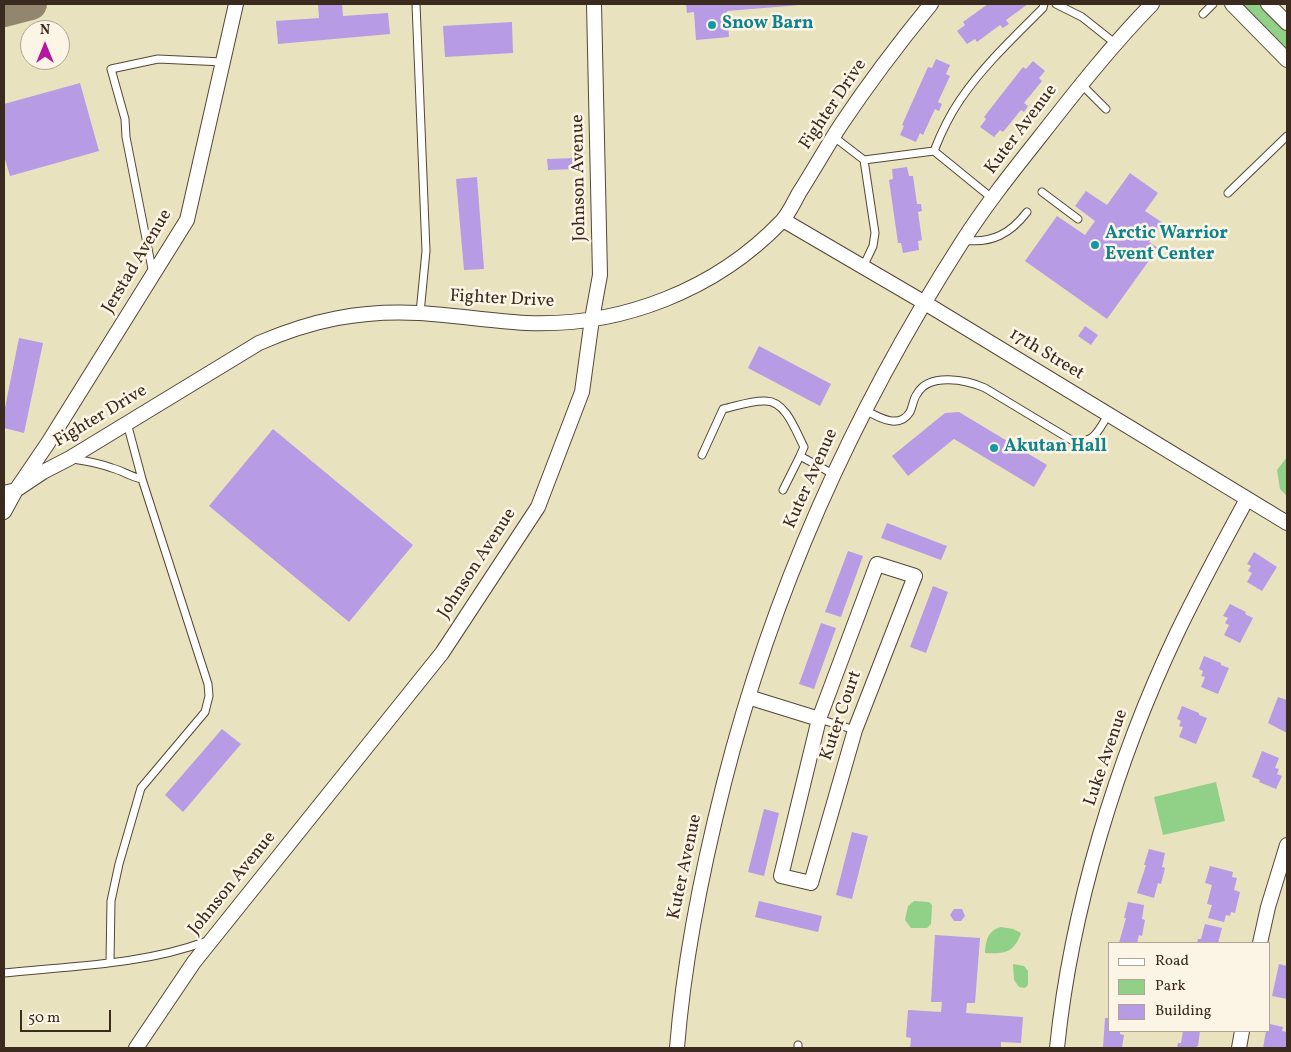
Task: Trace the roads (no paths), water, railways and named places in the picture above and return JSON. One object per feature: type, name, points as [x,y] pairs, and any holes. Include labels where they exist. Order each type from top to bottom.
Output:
[{"type":"street","name":"Jerstad Avenue","points":[[4,512],[10,491],[48,443],[187,220],[236,4]]},
{"type":"street","name":"Johnson Avenue","points":[[136,1048],[194,962],[442,653],[538,507],[582,392],[600,275],[594,4]]},
{"type":"street","name":"Fighter Drive","points":[[10,491],[70,458],[259,343],[291,330],[329,319],[372,313],[420,313],[526,323],[592,319],[624,313],[667,300],[702,282],[734,264],[783,220],[834,137],[891,54],[931,4]]},
{"type":"street","name":"Kuter Avenue","points":[[677,1048],[679,1015],[692,930],[707,852],[734,744],[768,634],[794,565],[834,474],[864,410],[896,350],[964,240],[1080,84],[1152,4]]},
{"type":"street","points":[[1232,4],[1287,60]]},
{"type":"street","points":[[1268,4],[1287,23]]},
{"type":"street","name":"17th Street","points":[[783,220],[925,303],[1287,523]]},
{"type":"street","name":"Luke Avenue","points":[[1057,1048],[1060,1013],[1078,921],[1102,829],[1127,754],[1176,634],[1204,577],[1247,499]]},
{"type":"street","name":"Kuter Court","points":[[877,564],[915,576],[855,730],[811,883],[781,876],[819,719],[877,564]]},
{"type":"street","name":"Kuter Court","points":[[748,697],[819,719]]},
{"type":"street","points":[[1260,942],[1268,907],[1287,845]]},
{"type":"street","points":[[1239,1048],[1242,1032]]},
{"type":"lane","points":[[416,4],[426,251],[420,313]]},
{"type":"lane","points":[[934,152],[942,131],[960,99],[1008,42],[1043,8],[1044,4]]},
{"type":"lane","points":[[1056,4],[1082,17],[1116,44]]},
{"type":"lane","points":[[1203,14],[1213,4]]},
{"type":"lane","points":[[153,274],[126,137],[125,119],[111,69],[158,59],[223,62]]},
{"type":"lane","points":[[1080,84],[1106,109]]},
{"type":"lane","points":[[1228,193],[1287,136]]},
{"type":"lane","points":[[834,137],[864,160],[875,233],[873,246],[863,267]]},
{"type":"lane","points":[[864,160],[934,152],[994,199]]},
{"type":"lane","points":[[1042,192],[1078,219]]},
{"type":"lane","points":[[964,240],[986,240],[1000,236],[1016,226],[1027,212]]},
{"type":"lane","points":[[864,410],[888,422],[897,422],[910,412],[917,393],[927,384],[950,380],[973,382],[1073,441],[1084,442],[1091,439],[1108,415]]},
{"type":"lane","points":[[702,455],[723,409],[766,400],[776,403],[785,411],[804,447],[783,490]]},
{"type":"lane","points":[[110,962],[112,901],[141,788],[205,712],[209,696],[208,684],[142,479],[127,423]]},
{"type":"lane","points":[[800,456],[834,474]]},
{"type":"lane","points":[[70,458],[97,463],[115,469],[130,477],[142,479]]},
{"type":"lane","points":[[819,719],[855,730]]},
{"type":"lane","points":[[4,973],[110,962],[184,950],[212,939]]},
{"type":"place","name":"Snow Barn","points":[[712,25]]},
{"type":"place","name":"Arctic Warrior Event Center","points":[[1095,245]]},
{"type":"place","name":"Akutan Hall","points":[[994,448]]}]
